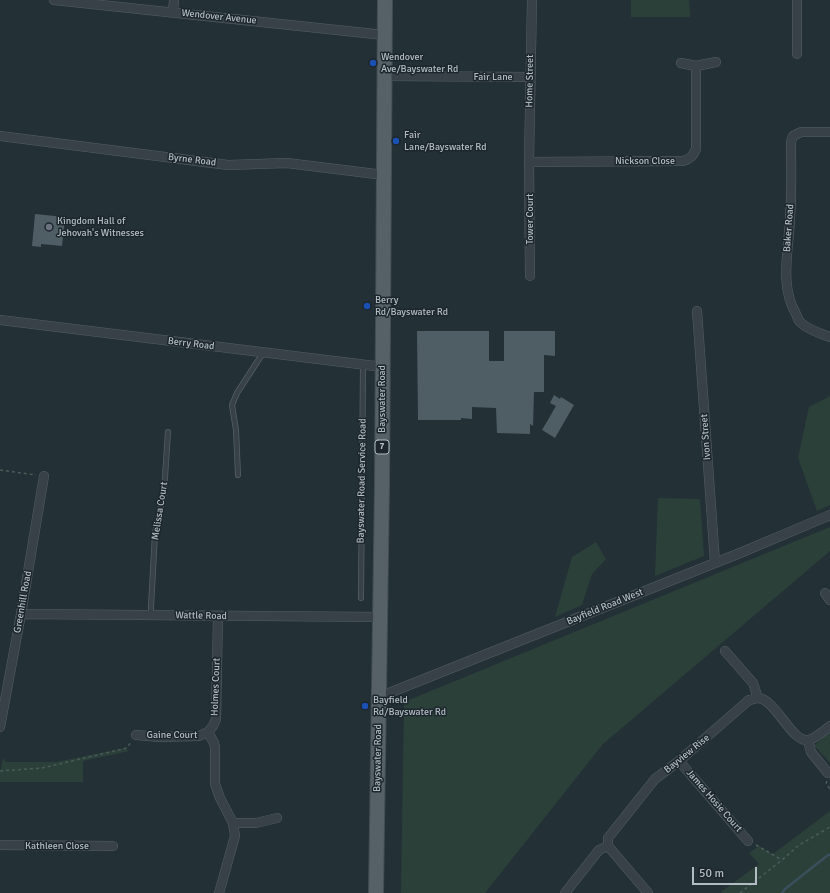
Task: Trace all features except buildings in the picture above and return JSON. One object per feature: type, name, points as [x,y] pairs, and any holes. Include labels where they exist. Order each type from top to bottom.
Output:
[{"type":"main road","name":"Bayswater Road","points":[[376,893],[383,367],[385,0]]},
{"type":"street","name":"Wendover Avenue","points":[[54,0],[384,34]]},
{"type":"street","points":[[173,12],[174,0]]},
{"type":"street","name":"Home Street","points":[[529,162],[532,0]]},
{"type":"street","points":[[797,0],[797,54]]},
{"type":"street","points":[[681,63],[696,66],[716,62]]},
{"type":"street","name":"Nickson Close","points":[[529,162],[683,161],[689,159],[696,149],[696,66]]},
{"type":"street","name":"Fair Lane","points":[[385,76],[530,77]]},
{"type":"street","name":"Baker Road","points":[[830,132],[801,132],[794,136],[791,142],[790,218],[786,284],[793,310],[800,322],[816,332],[830,337]]},
{"type":"street","name":"Byrne Road","points":[[0,136],[228,164],[286,163],[384,175]]},
{"type":"street","name":"Tower Court","points":[[529,162],[530,276]]},
{"type":"street","name":"Ivon Street","points":[[697,311],[715,562]]},
{"type":"street","name":"Berry Road","points":[[0,320],[383,367]]},
{"type":"street","name":"Greenhill Road","points":[[0,727],[44,476]]},
{"type":"street","name":"Bayfield Road West","points":[[379,697],[740,553],[830,515]]},
{"type":"street","name":"Wattle Road","points":[[21,614],[380,617]]},
{"type":"street","name":"Holmes Court","points":[[208,732],[216,719],[218,616]]},
{"type":"street","points":[[725,651],[754,683],[758,698],[769,703],[796,735],[803,740],[808,740],[815,737],[830,726]]},
{"type":"street","name":"Bayview Rise","points":[[608,846],[608,838],[655,779],[679,761],[749,700],[758,698]]},
{"type":"street","points":[[208,732],[215,747],[215,784],[233,824],[235,836],[219,893]]},
{"type":"street","name":"Gaine Court","points":[[136,735],[160,737],[199,736],[208,732]]},
{"type":"street","points":[[808,740],[811,752],[828,773]]},
{"type":"street","name":"James Hosie Court","points":[[679,761],[748,841]]},
{"type":"street","points":[[233,824],[256,823],[277,818]]},
{"type":"street","name":"Kathleen Close","points":[[0,845],[113,846]]},
{"type":"street","points":[[565,893],[599,850],[608,846],[648,893]]},
{"type":"lane","points":[[238,475],[236,430],[232,405],[237,393],[262,353]]},
{"type":"lane","name":"Bayswater Road Service Road","points":[[361,598],[363,364]]},
{"type":"lane","name":"Melissa Court","points":[[151,614],[155,534],[164,492],[168,432]]},
{"type":"path","points":[[0,470],[44,476]]},
{"type":"path","points":[[0,771],[42,768],[127,748],[136,735]]},
{"type":"path","points":[[740,893],[799,845],[830,827]]},
{"type":"path","points":[[748,841],[782,860]]},
{"type":"green space","points":[[631,0],[689,0],[690,17],[631,17]]},
{"type":"green space","points":[[830,396],[830,505],[817,511],[798,458],[809,407]]},
{"type":"green space","points":[[658,498],[700,499],[704,556],[655,576]]},
{"type":"green space","points":[[830,527],[830,551],[603,744],[485,893],[401,893],[404,702]]},
{"type":"green space","points":[[596,542],[606,559],[592,574],[582,605],[555,617],[572,557]]},
{"type":"green space","points":[[830,733],[830,763],[814,745]]},
{"type":"green space","points":[[125,748],[129,751],[83,761],[83,782],[0,782],[3,758],[6,762],[56,762]]},
{"type":"green space","points":[[830,811],[830,893],[721,893],[759,864],[749,853],[759,846],[773,854]]},
{"type":"waterway","points":[[782,893],[785,889],[828,855],[830,855]]},
{"type":"place","name":"Wendover Ave/Bayswater Rd","points":[[373,63]]},
{"type":"place","name":"Fair Lane/Bayswater Rd","points":[[396,141]]},
{"type":"place","name":"Kingdom Hall of Jehovah's Witnesses","points":[[49,227]]},
{"type":"place","name":"Berry Rd/Bayswater Rd","points":[[367,306]]},
{"type":"place","name":"Bayfield Rd/Bayswater Rd","points":[[365,706]]}]
